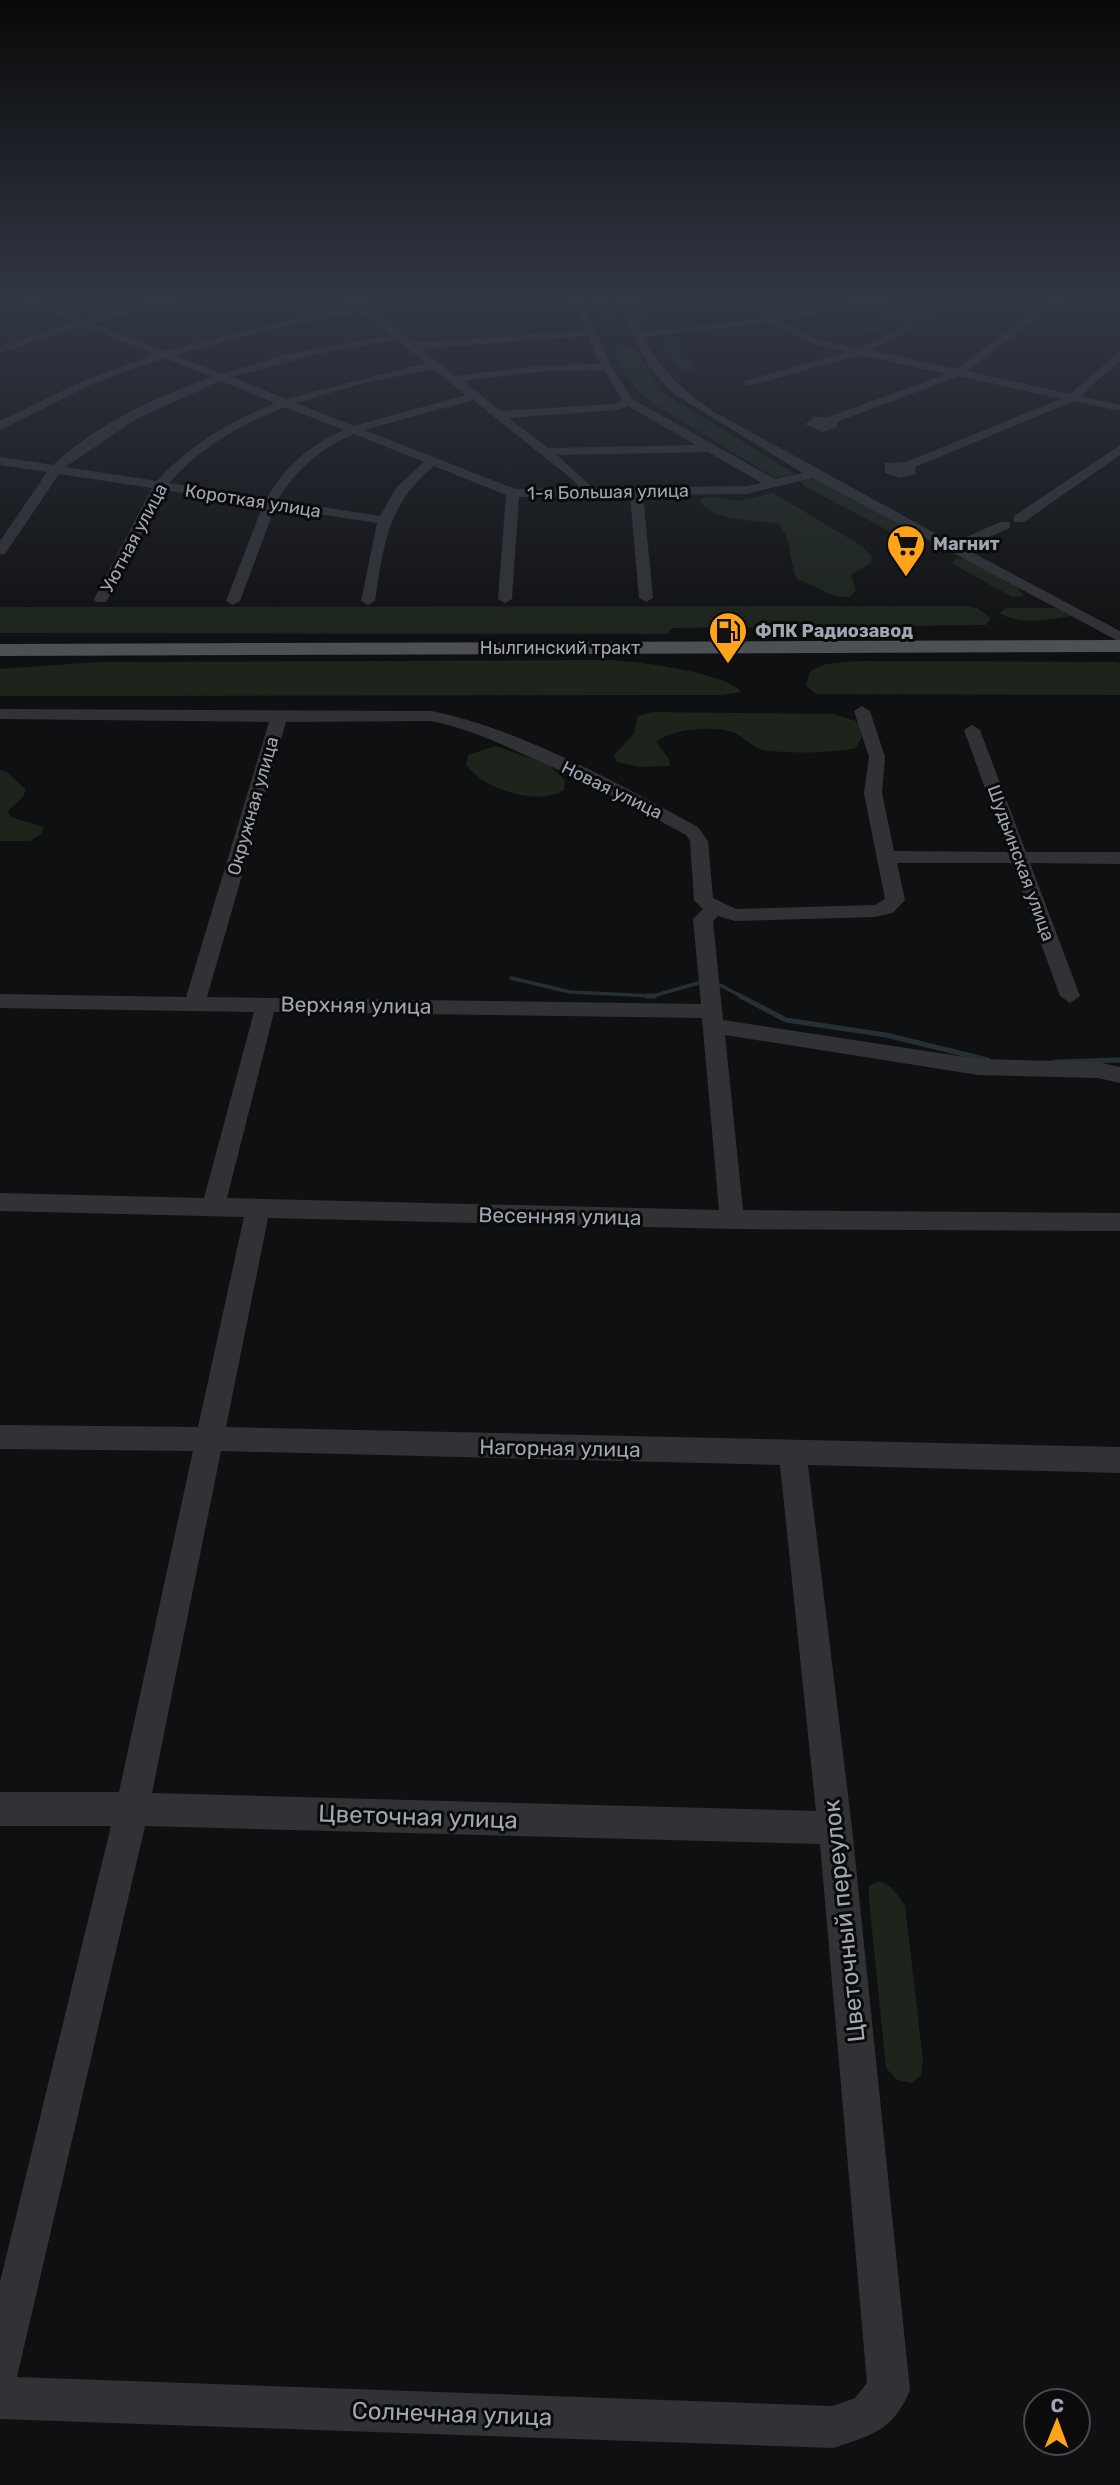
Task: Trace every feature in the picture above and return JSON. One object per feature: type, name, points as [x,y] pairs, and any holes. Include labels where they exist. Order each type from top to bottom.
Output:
[{"type":"main road","name":"Нылгинский тракт","points":[[0,650],[1120,646]]},
{"type":"street","points":[[0,426],[27,412]]},
{"type":"street","points":[[0,551],[55,471],[118,425],[142,412]]},
{"type":"street","name":"Уютная улица","points":[[101,599],[159,487],[206,443],[266,412]]},
{"type":"street","name":"1-я Большая улица","points":[[310,412],[513,493],[747,490],[814,474]]},
{"type":"street","points":[[233,601],[270,504],[295,467],[354,430],[419,412]]},
{"type":"street","points":[[496,412],[576,476],[591,494]]},
{"type":"street","points":[[500,415],[544,412]]},
{"type":"street","points":[[647,412],[776,485]]},
{"type":"street","points":[[711,412],[814,474],[1120,637]]},
{"type":"street","points":[[829,421],[853,412]]},
{"type":"street","points":[[907,466],[1038,412]]},
{"type":"street","points":[[546,452],[709,447]]},
{"type":"street","points":[[953,548],[1005,525],[1025,526],[1026,523],[1019,519],[1120,449]]},
{"type":"street","name":"Короткая улица","points":[[0,461],[383,520]]},
{"type":"street","points":[[369,601],[383,520],[397,491],[411,476],[431,462]]},
{"type":"street","points":[[505,599],[513,493]]},
{"type":"street","points":[[636,493],[646,598]]},
{"type":"street","points":[[732,1220],[703,919],[715,909],[736,915],[886,909],[895,900],[873,793],[877,757],[862,711]]},
{"type":"street","name":"Окружная улица","points":[[0,714],[279,717],[195,1002]]},
{"type":"street","name":"Новая улица","points":[[279,717],[431,716],[454,720],[506,740],[692,831],[699,841],[704,900],[715,909]]},
{"type":"street","name":"Шудьинская улица","points":[[972,730],[1070,996]]},
{"type":"street","points":[[888,857],[1120,858]]},
{"type":"street","name":"Верхняя улица","points":[[0,1001],[195,1002],[713,1019],[978,1068],[1098,1070],[1120,1075]]},
{"type":"street","points":[[213,1207],[266,1004]]},
{"type":"street","name":"Весенняя улица","points":[[0,1202],[732,1220],[1120,1222]]},
{"type":"street","points":[[0,2368],[132,1809],[258,1209]]},
{"type":"street","name":"Нагорная улица","points":[[0,1437],[211,1439],[1120,1460]]},
{"type":"street","name":"Цветочный переулок","points":[[793,1454],[835,1828],[889,2390]]},
{"type":"street","name":"Цветочная улица","points":[[0,1809],[132,1809],[835,1828]]},
{"type":"street","name":"Солнечная улица","points":[[0,2398],[833,2427],[869,2415],[889,2390]]},
{"type":"shaded area","points":[[667,412],[694,412],[794,473],[790,476],[774,477]]},
{"type":"shaded area","points":[[814,479],[911,531],[917,535],[916,539],[902,538],[804,486],[801,482]]},
{"type":"shaded area","points":[[773,493],[862,546],[872,557],[871,563],[851,575],[856,590],[850,597],[837,597],[797,579],[786,535],[778,524],[735,519],[714,513],[699,500],[708,496],[739,501]]},
{"type":"shaded area","points":[[955,558],[965,559],[1018,588],[1024,596],[1012,597],[953,564]]},
{"type":"shaded area","points":[[0,607],[977,608],[991,618],[986,625],[673,628],[666,634],[0,633]]},
{"type":"shaded area","points":[[1006,608],[1056,608],[1071,616],[1044,620],[1015,619],[999,613]]},
{"type":"shaded area","points":[[612,660],[700,674],[732,685],[742,692],[721,695],[0,696],[0,669],[99,662]]},
{"type":"shaded area","points":[[857,661],[1115,662],[1120,663],[1120,695],[816,694],[806,686],[810,671],[826,664]]},
{"type":"shaded area","points":[[652,712],[833,714],[856,721],[864,733],[856,748],[796,752],[759,749],[735,733],[727,731],[694,729],[663,737],[656,742],[669,759],[670,766],[640,767],[617,762],[614,755],[634,733],[638,716]]},
{"type":"shaded area","points":[[495,746],[548,764],[565,780],[564,790],[553,795],[526,796],[498,788],[474,774],[466,765],[468,755]]},
{"type":"shaded area","points":[[0,770],[6,771],[26,790],[23,797],[8,811],[10,817],[44,827],[41,834],[30,841],[0,841]]},
{"type":"shaded area","points":[[879,1881],[891,1887],[905,1905],[923,2060],[921,2076],[911,2083],[897,2080],[886,2068],[869,1900],[869,1886]]},
{"type":"waterway","points":[[511,978],[570,992],[653,996]]},
{"type":"waterway","points":[[653,996],[698,983]]},
{"type":"waterway","points":[[718,984],[743,997]]},
{"type":"waterway","points":[[647,996],[653,996]]},
{"type":"waterway","points":[[740,996],[786,1020],[886,1035],[988,1060]]},
{"type":"waterway","points":[[1054,1062],[1120,1060]]},
{"type":"place","name":"Магнит","points":[[906,578]]},
{"type":"place","name":"ФПК Радиозавод","points":[[728,665]]}]
